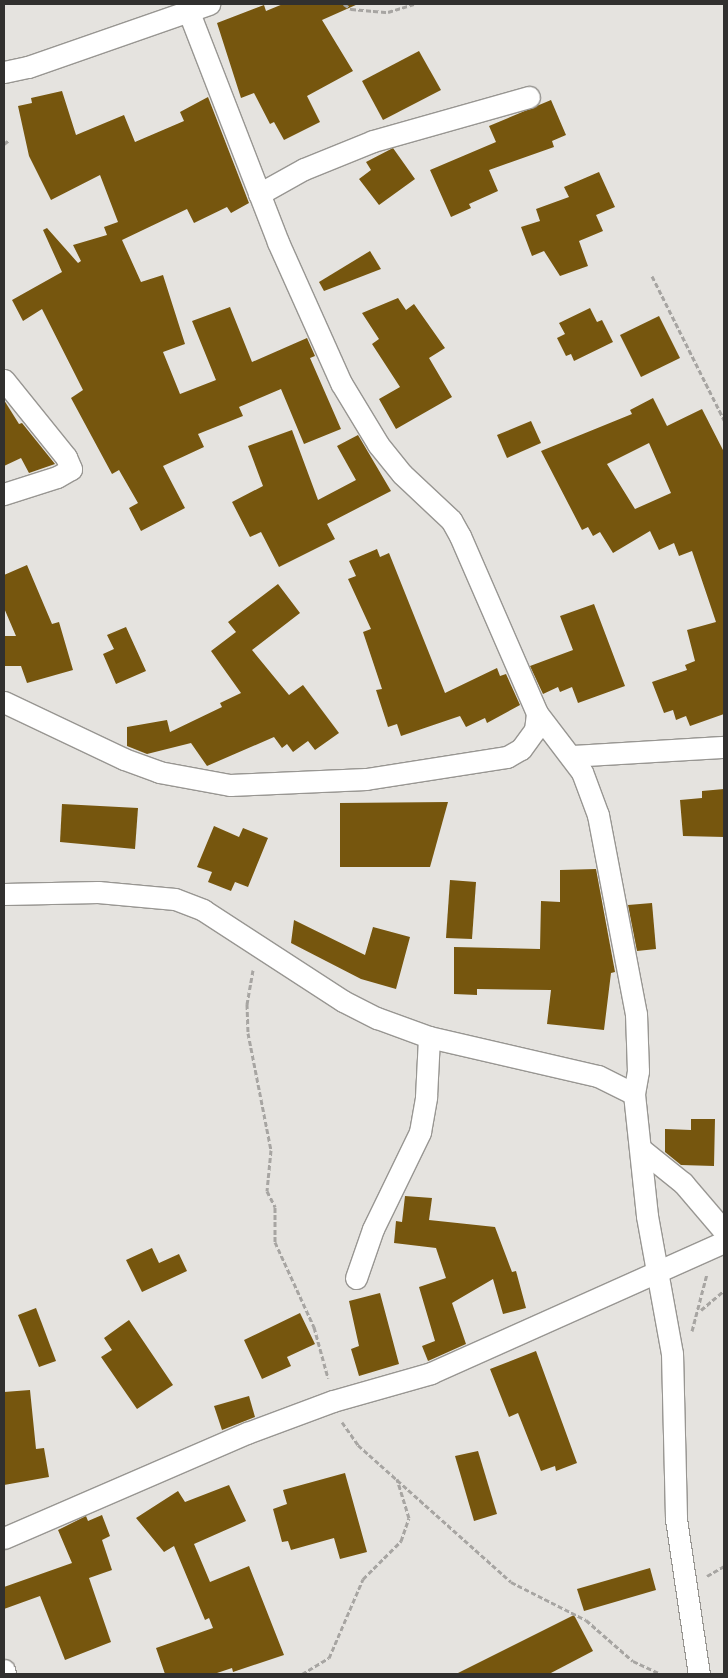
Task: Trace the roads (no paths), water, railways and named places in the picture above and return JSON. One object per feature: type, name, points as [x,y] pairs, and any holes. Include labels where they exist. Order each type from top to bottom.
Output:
[{"type":"street","points":[[4,72],[189,14],[209,4]]},
{"type":"street","points":[[189,14],[259,194],[359,417],[402,474],[456,528],[472,558],[537,713],[571,756],[590,788],[610,862],[636,1014],[638,1071],[634,1094],[656,1272],[672,1353],[676,1519],[699,1674]]},
{"type":"street","points":[[259,194],[304,169],[373,141],[529,97]]},
{"type":"street","points":[[4,380],[66,456],[70,469],[57,477],[4,494]]},
{"type":"street","points":[[4,702],[159,772],[198,781],[265,785],[366,779],[507,757],[531,739],[537,713]]},
{"type":"street","points":[[571,756],[724,747]]},
{"type":"street","points":[[4,894],[161,896],[203,910],[343,1001],[429,1037],[566,1067],[616,1082],[634,1094]]},
{"type":"street","points":[[356,1278],[373,1229],[420,1132],[429,1037]]},
{"type":"street","points":[[4,1538],[198,1452],[333,1402],[430,1373],[656,1272],[720,1240],[684,1182],[642,1150]]},
{"type":"street","points":[[4,1670],[5,1674]]}]
